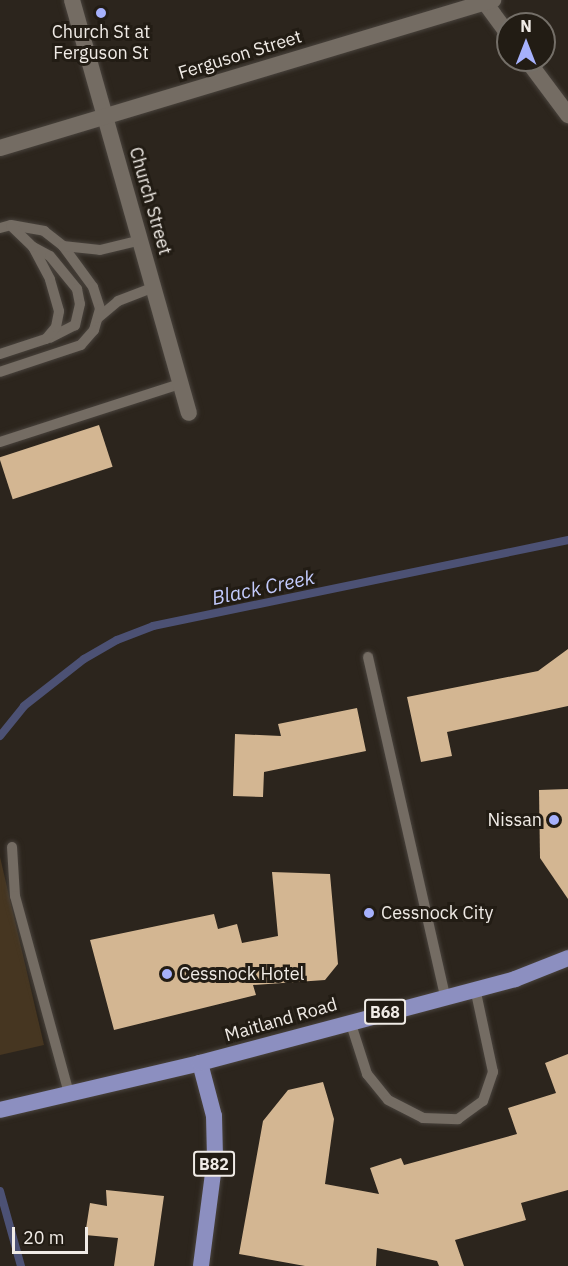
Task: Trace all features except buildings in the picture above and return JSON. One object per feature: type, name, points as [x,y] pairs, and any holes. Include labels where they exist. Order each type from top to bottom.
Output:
[{"type":"main road","name":"Maitland Road","points":[[1,1110],[200,1063],[350,1021],[515,979],[568,958]]},
{"type":"main road","name":"B82","points":[[200,1063],[214,1116],[215,1158],[201,1266]]},
{"type":"street","name":"Church Street","points":[[72,0],[189,413]]},
{"type":"street","name":"Ferguson Street","points":[[0,148],[487,1]]},
{"type":"street","points":[[487,1],[496,15]]},
{"type":"street","points":[[536,72],[568,115]]},
{"type":"lane","points":[[6,227],[44,231],[63,246],[93,287],[100,309],[98,318]]},
{"type":"lane","points":[[0,354],[46,339],[75,325],[80,304],[72,278],[50,256],[33,247],[6,227]]},
{"type":"lane","points":[[63,246],[100,250],[141,240]]},
{"type":"lane","points":[[33,247],[50,279],[59,311],[56,327],[46,339]]},
{"type":"lane","points":[[0,372],[81,345],[98,318],[118,301],[155,287]]},
{"type":"lane","points":[[0,442],[180,384]]},
{"type":"lane","points":[[368,657],[445,996]]},
{"type":"lane","points":[[12,847],[15,896],[69,1093]]},
{"type":"lane","points":[[350,1021],[367,1074],[388,1100],[423,1118],[458,1119],[483,1101],[493,1072],[475,988]]},
{"type":"shaded area","points":[[0,857],[44,1045],[0,1055]]},
{"type":"waterway","name":"Black Creek","points":[[0,736],[24,706],[84,659],[117,640],[153,626],[568,540]]},
{"type":"waterway","name":"Black Creek","points":[[0,1191],[21,1266]]},
{"type":"place","name":"Church St at Ferguson St","points":[[101,13]]},
{"type":"place","name":"Nissan","points":[[554,820]]},
{"type":"place","name":"Cessnock City","points":[[369,913]]},
{"type":"place","name":"Cessnock Hotel","points":[[167,974]]}]
